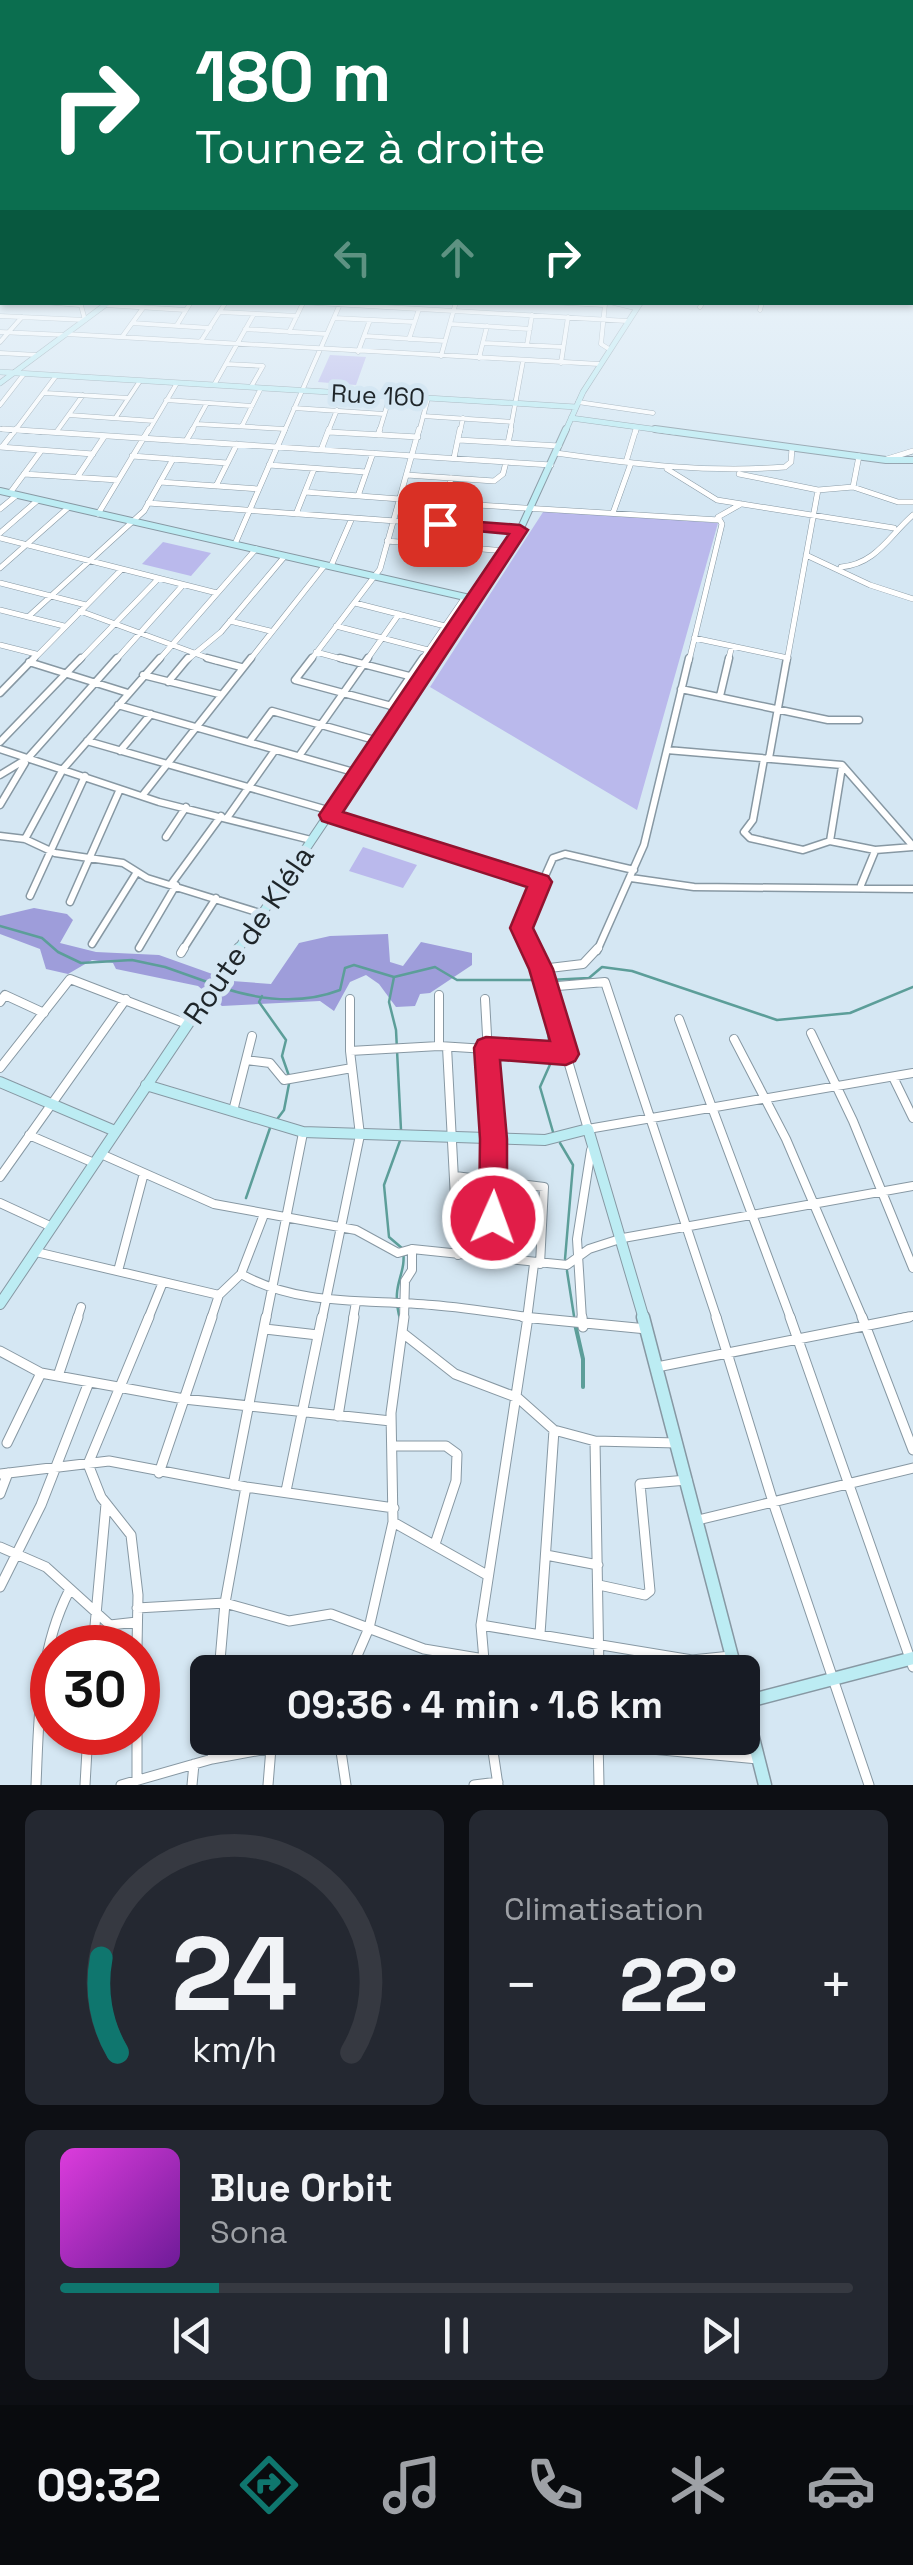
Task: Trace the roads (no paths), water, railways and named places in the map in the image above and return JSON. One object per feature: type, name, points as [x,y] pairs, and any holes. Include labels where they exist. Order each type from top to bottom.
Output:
[{"type":"street","points":[[33,333],[599,364]]},
{"type":"street","points":[[121,338],[125,333]]},
{"type":"street","points":[[200,342],[206,333]]},
{"type":"street","points":[[214,385],[243,333]]},
{"type":"street","points":[[235,544],[326,334],[313,333]]},
{"type":"street","points":[[408,339],[410,333]]},
{"type":"street","points":[[441,356],[447,333]]},
{"type":"street","points":[[479,358],[485,333]]},
{"type":"street","points":[[527,345],[529,333]]},
{"type":"street","points":[[561,362],[566,333]]},
{"type":"street","points":[[603,333],[602,344],[609,350]]},
{"type":"street","name":"Route de Kléla","points":[[0,1304],[313,841],[378,741],[394,707],[520,530],[577,404],[620,333]]},
{"type":"street","points":[[0,383],[66,335]]},
{"type":"street","points":[[358,352],[364,336],[445,341]]},
{"type":"street","points":[[483,342],[564,347]]},
{"type":"street","points":[[0,353],[37,356]]},
{"type":"street","points":[[508,443],[523,360]]},
{"type":"street","points":[[226,364],[263,366],[251,387]]},
{"type":"street","name":"Rue 160","points":[[0,372],[577,404]]},
{"type":"street","points":[[0,406],[24,374]]},
{"type":"street","points":[[1,448],[56,376]]},
{"type":"street","points":[[115,418],[140,380]]},
{"type":"street","points":[[98,514],[177,383]]},
{"type":"street","points":[[242,426],[261,388]]},
{"type":"street","points":[[44,392],[128,398]]},
{"type":"street","points":[[56,432],[83,395]]},
{"type":"street","points":[[378,435],[390,396]]},
{"type":"street","points":[[394,707],[295,680],[375,576],[428,398]]},
{"type":"street","points":[[166,400],[252,406]]},
{"type":"street","points":[[186,441],[207,403]]},
{"type":"street","points":[[577,404],[653,413]]},
{"type":"street","points":[[294,408],[384,414]]},
{"type":"street","points":[[322,450],[337,410]]},
{"type":"street","points":[[69,415],[154,421]]},
{"type":"street","points":[[423,416],[512,422]]},
{"type":"street","points":[[454,458],[464,418]]},
{"type":"street","points":[[571,418],[886,460],[913,460]]},
{"type":"street","points":[[196,424],[284,429]]},
{"type":"street","points":[[613,513],[637,427]]},
{"type":"street","points":[[0,429],[551,465]]},
{"type":"street","points":[[329,432],[418,438]]},
{"type":"street","points":[[78,477],[105,436]]},
{"type":"street","points":[[458,440],[557,449],[666,468],[733,472],[818,490],[852,488],[898,502],[913,502]]},
{"type":"street","points":[[216,486],[237,444]]},
{"type":"street","points":[[1,448],[93,454]]},
{"type":"street","points":[[733,472],[785,466],[790,462],[792,448]]},
{"type":"street","points":[[0,510],[41,450]]},
{"type":"street","points":[[886,460],[913,450]]},
{"type":"street","points":[[358,496],[372,453]]},
{"type":"street","points":[[132,456],[228,463]]},
{"type":"street","points":[[852,488],[859,456]]},
{"type":"street","points":[[28,617],[148,504],[174,459]]},
{"type":"street","points":[[407,475],[494,480],[503,474],[506,462]]},
{"type":"street","points":[[269,466],[366,472]]},
{"type":"street","points":[[296,514],[314,468]]},
{"type":"street","points":[[666,468],[708,496],[894,528]]},
{"type":"street","points":[[24,474],[118,480]]},
{"type":"street","points":[[440,524],[451,478]]},
{"type":"street","points":[[160,482],[258,489]]},
{"type":"street","points":[[818,490],[778,708],[746,835],[803,850],[830,842],[875,850],[913,847]]},
{"type":"street","points":[[0,491],[469,598],[446,626],[433,651],[336,626]]},
{"type":"street","points":[[305,492],[400,499]]},
{"type":"street","points":[[38,500],[0,536],[217,593]]},
{"type":"street","points":[[445,502],[719,520]]},
{"type":"street","points":[[148,504],[520,530]]},
{"type":"street","points":[[719,520],[724,510],[741,504]]},
{"type":"street","points":[[0,568],[69,507]]},
{"type":"street","points":[[838,567],[858,566],[875,556],[885,547],[894,528],[913,515]]},
{"type":"street","points":[[142,796],[219,694],[328,566],[352,518]]},
{"type":"street","points":[[541,969],[584,964],[596,953],[644,846],[722,524],[719,520]]},
{"type":"street","points":[[387,541],[506,551]]},
{"type":"street","points":[[25,838],[63,769],[256,550]]},
{"type":"street","points":[[806,555],[913,600]]},
{"type":"street","points":[[168,682],[191,654],[230,622],[285,556]]},
{"type":"street","points":[[0,693],[121,570]]},
{"type":"street","points":[[158,579],[0,746],[142,796],[313,841]]},
{"type":"street","points":[[0,583],[86,605]]},
{"type":"street","points":[[0,805],[28,758],[183,585]]},
{"type":"street","points":[[355,603],[446,626]]},
{"type":"street","points":[[0,610],[65,626]]},
{"type":"street","points":[[80,611],[191,654],[241,667]]},
{"type":"street","points":[[299,756],[399,614]]},
{"type":"street","points":[[230,622],[270,632]]},
{"type":"street","points":[[694,638],[788,658]]},
{"type":"street","points":[[0,644],[38,655]]},
{"type":"street","points":[[720,696],[732,646]]},
{"type":"street","points":[[316,652],[415,677]]},
{"type":"street","points":[[30,662],[128,693]]},
{"type":"street","points":[[142,675],[219,694]]},
{"type":"street","points":[[681,688],[828,720],[859,720]]},
{"type":"street","points":[[118,705],[357,773]]},
{"type":"street","points":[[248,742],[272,711],[378,741]]},
{"type":"street","points":[[120,750],[151,714]]},
{"type":"street","points":[[87,741],[331,813],[540,882]]},
{"type":"street","points":[[139,948],[174,884],[275,750]]},
{"type":"street","points":[[667,750],[842,765],[913,847]]},
{"type":"street","points":[[0,775],[28,758]]},
{"type":"street","points":[[830,842],[842,765]]},
{"type":"street","points":[[30,896],[85,776]]},
{"type":"street","points":[[70,902],[120,788]]},
{"type":"street","points":[[166,837],[186,807]]},
{"type":"street","points":[[0,836],[25,838],[50,851],[122,863],[147,878],[264,914]]},
{"type":"street","points":[[860,886],[875,850]]},
{"type":"street","points":[[732,1655],[623,1238],[541,969],[519,932],[553,858],[563,854],[632,874],[694,886],[913,889]]},
{"type":"street","points":[[92,944],[138,872]]},
{"type":"street","points":[[181,953],[216,898]]},
{"type":"street","points":[[0,1068],[70,979],[188,1025]]},
{"type":"street","points":[[546,987],[604,982],[689,1227],[773,1502],[868,1785]]},
{"type":"street","points":[[0,1002],[5,995],[44,1013]]},
{"type":"street","points":[[439,995],[454,1138],[458,1256]]},
{"type":"street","points":[[0,1177],[126,999]]},
{"type":"street","points":[[286,1491],[360,1135],[350,1051],[350,999]]},
{"type":"street","points":[[486,999],[495,1180],[492,1257]]},
{"type":"street","points":[[679,1019],[912,1661],[760,1694]]},
{"type":"street","points":[[810,1033],[836,1084],[913,1268]]},
{"type":"street","points":[[232,1112],[252,1036]]},
{"type":"street","points":[[734,1039],[767,1097],[816,1202],[913,1450]]},
{"type":"street","points":[[350,1051],[443,1046],[566,1054]]},
{"type":"street","points":[[246,1060],[270,1063],[284,1080],[352,1068]]},
{"type":"street","points":[[146,1085],[303,1132],[545,1140],[651,1116],[913,1073]]},
{"type":"street","points":[[893,1076],[913,1118]]},
{"type":"street","points":[[0,1082],[116,1131]]},
{"type":"street","points":[[233,1485],[303,1132]]},
{"type":"street","points":[[29,1135],[144,1172],[215,1205],[263,1217],[357,1227],[406,1250],[537,1264],[568,1265],[589,1249],[623,1238],[913,1186]]},
{"type":"street","points":[[578,1326],[577,1240],[592,1144]]},
{"type":"street","points":[[118,1271],[135,1215],[133,1200],[144,1172]]},
{"type":"street","points":[[456,1176],[544,1186],[518,1398],[480,1625],[484,1655]]},
{"type":"street","points":[[0,1203],[52,1228]]},
{"type":"street","points":[[159,1472],[220,1295],[241,1274],[263,1217]]},
{"type":"street","points":[[358,1655],[370,1628],[394,1508],[391,1421],[404,1334],[399,1304],[406,1250]]},
{"type":"street","points":[[36,1252],[220,1295]]},
{"type":"street","points":[[241,1274],[272,1290],[356,1302],[578,1326],[647,1328]]},
{"type":"street","points":[[138,1625],[132,1535],[106,1503],[88,1464],[163,1282]]},
{"type":"street","points":[[338,1416],[356,1302]]},
{"type":"street","points":[[58,1376],[81,1307]]},
{"type":"street","points":[[658,1368],[913,1316]]},
{"type":"street","points":[[265,1329],[318,1334]]},
{"type":"street","points":[[404,1334],[455,1374],[518,1398],[554,1430],[595,1440],[678,1443]]},
{"type":"street","points":[[0,1351],[41,1373],[89,1382],[184,1399],[391,1421]]},
{"type":"street","points":[[7,1442],[41,1373]]},
{"type":"street","points":[[0,1586],[58,1468],[89,1382]]},
{"type":"street","points":[[540,1634],[554,1430]]},
{"type":"street","points":[[595,1440],[600,1655]]},
{"type":"street","points":[[392,1446],[446,1446],[456,1454],[456,1481],[435,1544]]},
{"type":"street","points":[[0,1494],[4,1474],[108,1461],[233,1485],[394,1508]]},
{"type":"street","points":[[698,1520],[913,1468]]},
{"type":"street","points":[[599,1585],[650,1592],[640,1484],[687,1480]]},
{"type":"street","points":[[220,1655],[225,1603],[246,1487]]},
{"type":"street","points":[[95,1625],[106,1503]]},
{"type":"street","points":[[392,1522],[488,1575]]},
{"type":"street","points":[[0,1547],[46,1567],[110,1624],[138,1622]]},
{"type":"street","points":[[545,1554],[598,1566]]},
{"type":"street","points":[[36,1785],[43,1668],[53,1617],[70,1590]]},
{"type":"street","points":[[138,1608],[225,1603],[289,1621],[331,1614],[424,1648],[466,1655]]},
{"type":"street","points":[[480,1625],[663,1655]]},
{"type":"street","points":[[85,1785],[87,1755]]},
{"type":"street","points":[[136,1780],[137,1755]]},
{"type":"street","points":[[212,1755],[212,1759]]},
{"type":"street","points":[[120,1785],[233,1755]]},
{"type":"street","points":[[268,1785],[270,1755]]},
{"type":"street","points":[[341,1755],[346,1785]]},
{"type":"street","points":[[474,1785],[498,1784],[494,1755]]},
{"type":"street","points":[[598,1755],[598,1785]]},
{"type":"street","points":[[723,1755],[759,1759]]},
{"type":"street","points":[[758,1755],[765,1785]]},
{"type":"street","points":[[192,1785],[194,1764]]},
{"type":"waterway","points":[[0,926],[42,938],[58,952],[81,963],[132,960],[213,984]]},
{"type":"waterway","points":[[261,997],[310,998],[340,990],[345,968],[354,965],[394,977]]},
{"type":"waterway","points":[[394,977],[435,967],[457,980],[540,980]]},
{"type":"waterway","points":[[549,980],[589,978],[602,967],[632,971],[777,1020],[850,1013],[913,987]]},
{"type":"waterway","points":[[394,977],[389,1002],[396,1030],[401,1130]]},
{"type":"waterway","points":[[540,980],[552,1060],[540,1087],[553,1132]]},
{"type":"waterway","points":[[220,987],[261,997]]},
{"type":"waterway","points":[[261,997],[259,1002],[286,1040],[282,1056],[289,1076]]},
{"type":"waterway","points":[[278,1118],[284,1110],[289,1084]]},
{"type":"waterway","points":[[246,1198],[270,1128]]},
{"type":"waterway","points":[[400,1319],[397,1296],[403,1249],[389,1237],[384,1185],[401,1138]]},
{"type":"waterway","points":[[560,1143],[573,1165],[565,1259]]},
{"type":"waterway","points":[[567,1271],[574,1316]]},
{"type":"waterway","points":[[575,1324],[583,1359],[583,1387]]}]
